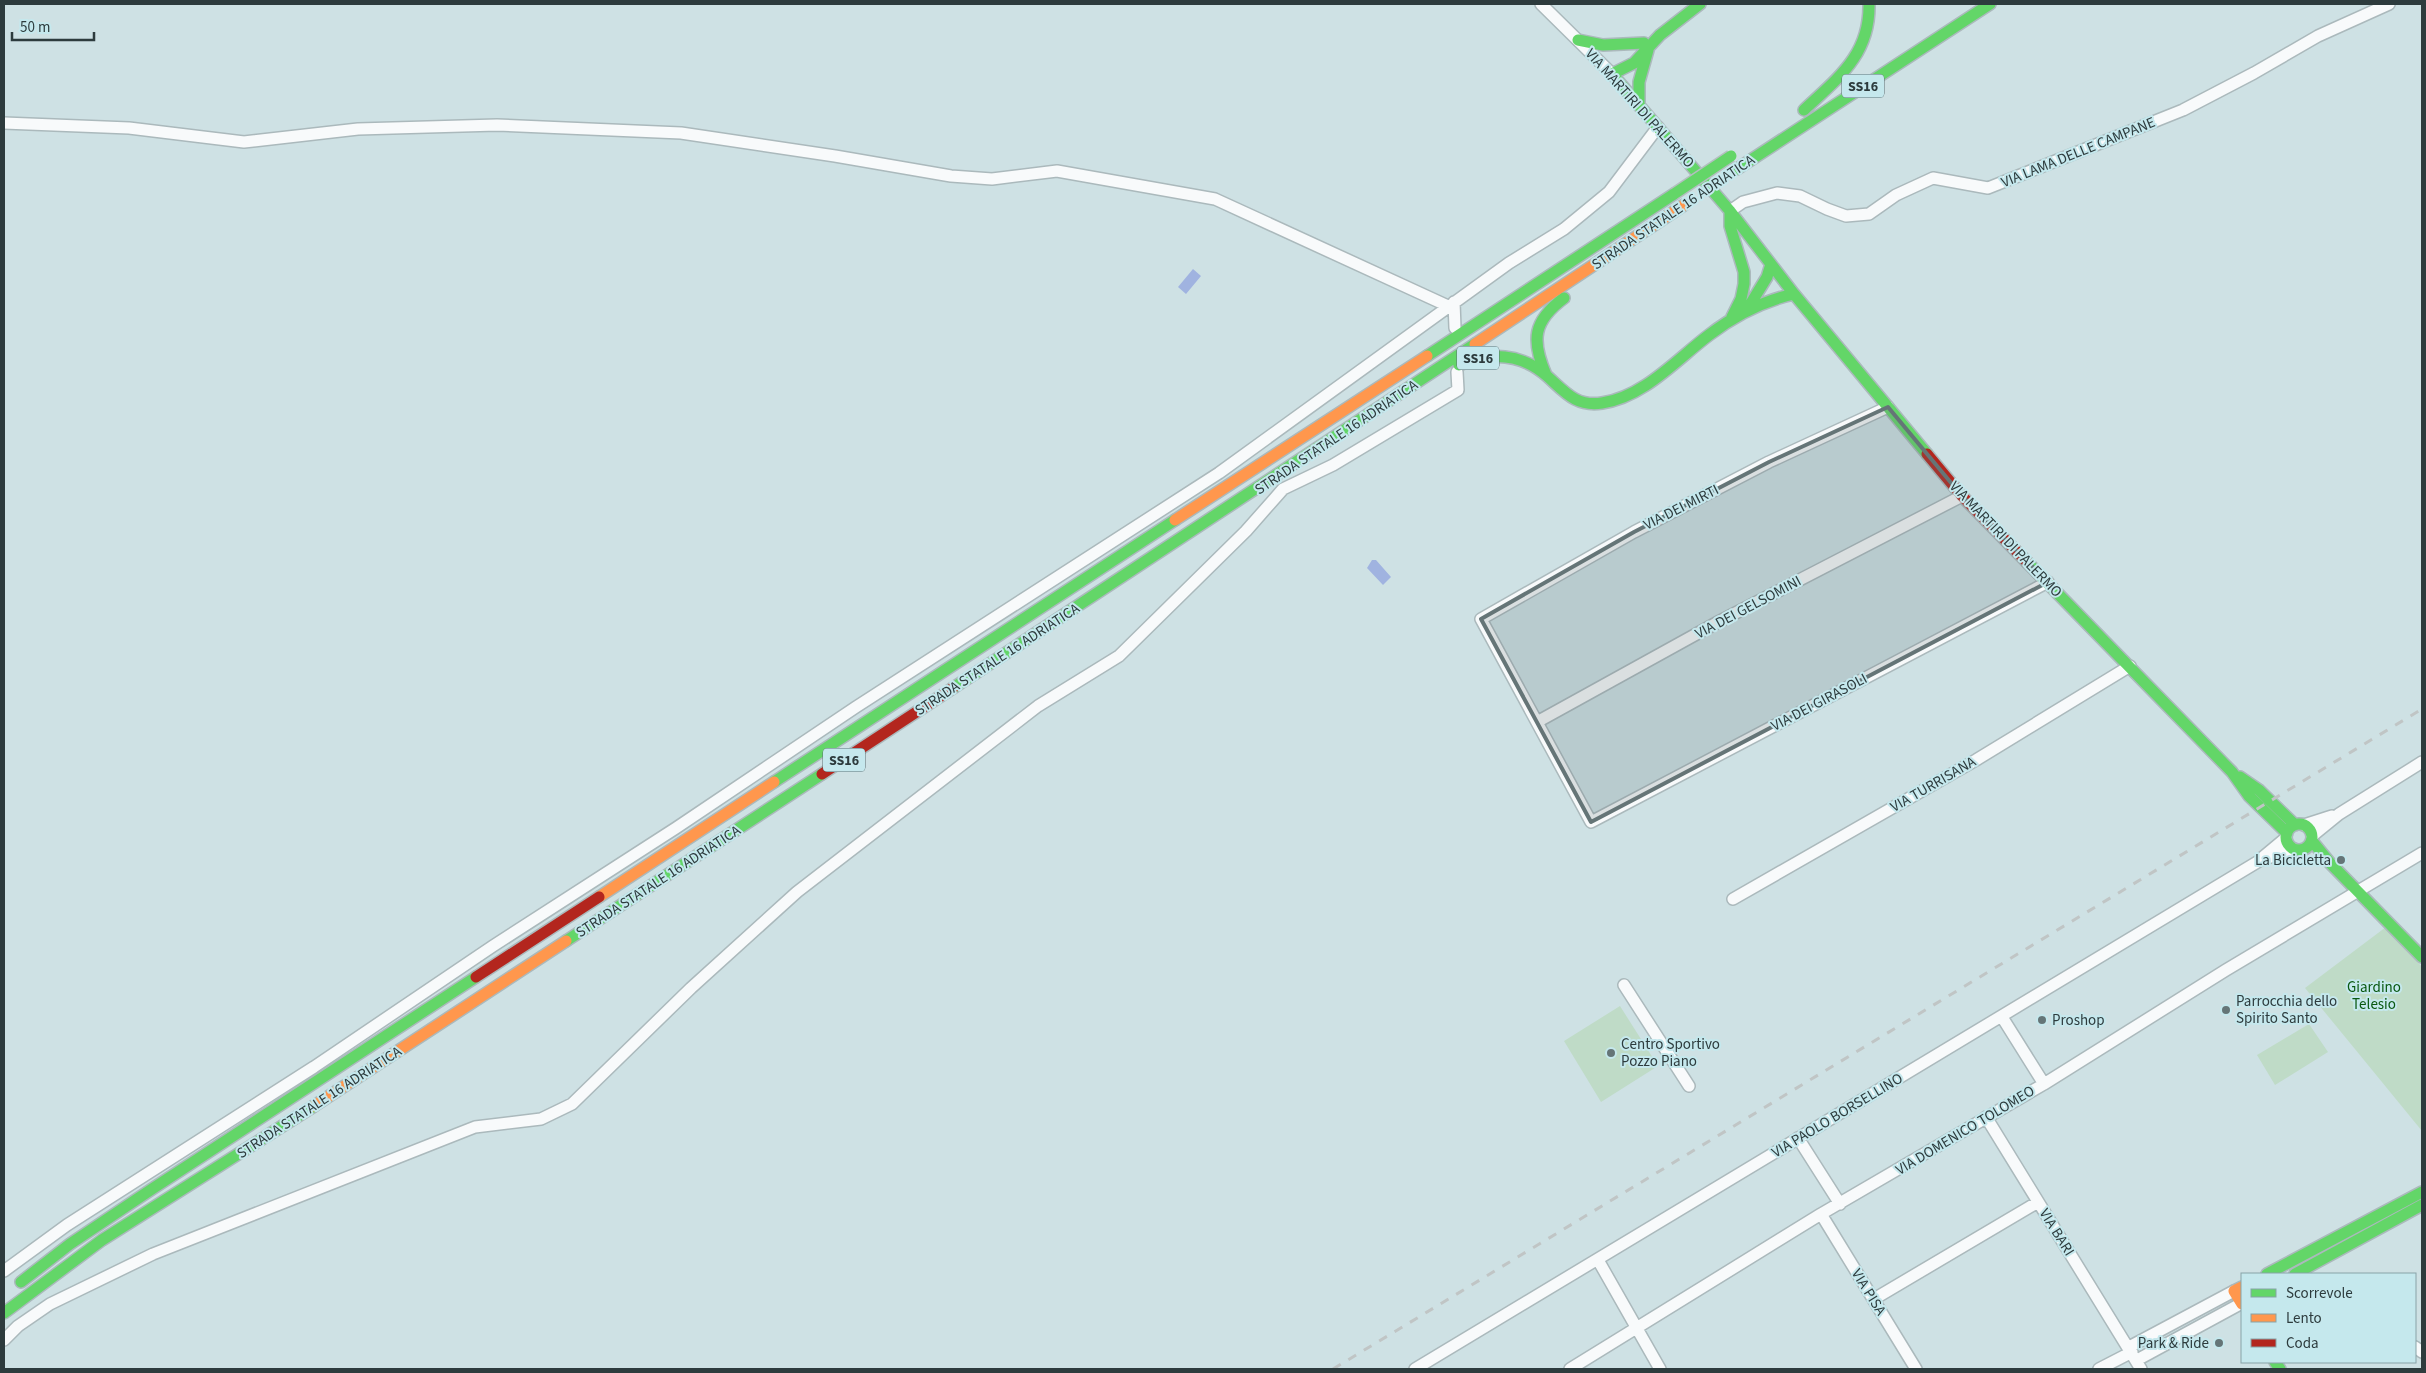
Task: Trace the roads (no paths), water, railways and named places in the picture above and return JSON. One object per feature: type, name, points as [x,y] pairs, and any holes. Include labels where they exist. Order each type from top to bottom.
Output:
[{"type":"main road","points":[[1612,74],[1624,54],[1646,46],[1700,4]]},
{"type":"main road","name":"SS16","points":[[1859,73],[1800,112],[1854,63],[1865,40],[1870,11],[1869,4]]},
{"type":"main road","name":"STRADA STATALE 16 ADRIATICA","points":[[4,1313],[102,1240],[304,1113],[1411,387],[1730,174],[1990,4]]},
{"type":"main road","points":[[1578,40],[1604,45],[1646,46]]},
{"type":"main road","points":[[1639,106],[1639,82],[1646,46]]},
{"type":"main road","name":"VIA MARTIRI DI PALERMO","points":[[1612,74],[1730,211],[1794,294],[1962,496],[2232,772],[2259,790],[2293,830]]},
{"type":"main road","name":"STRADA STATALE 16 ADRIATICA","points":[[11,1290],[70,1244],[152,1189],[1735,154]]},
{"type":"main road","name":"SS16","points":[[1730,211],[1729,223],[1742,260],[1746,284]]},
{"type":"main road","name":"SS16","points":[[1546,375],[1537,356],[1536,340],[1538,328],[1545,314],[1554,304],[1640,245],[1658,223]]},
{"type":"main road","name":"SS16","points":[[1732,318],[1740,303],[1746,284],[1758,271],[1771,264]]},
{"type":"main road","name":"SS16","points":[[1748,308],[1767,277],[1771,264]]},
{"type":"main road","name":"SS16","points":[[1411,387],[1466,362],[1487,355],[1508,356],[1526,362],[1546,375],[1563,392],[1585,404],[1614,401],[1647,384],[1732,318],[1748,308],[1764,301],[1794,294]]},
{"type":"main road","points":[[2306,844],[2310,830],[2293,830],[2288,845],[2306,844],[2330,863],[2360,891],[2422,957]]},
{"type":"main road","points":[[2268,1273],[2422,1192]]},
{"type":"main road","points":[[2297,1273],[2422,1205]]},
{"type":"street","name":"VIA MARTIRI DI PALERMO","points":[[1541,4],[1612,74]]},
{"type":"street","name":"VIA LAMA DELLE CAMPANE","points":[[1730,211],[1743,202],[1777,193],[1800,196],[1827,210],[1846,216],[1869,214],[1896,195],[1933,178],[1988,188],[2183,110],[2254,73],[2318,36],[2389,4]]},
{"type":"street","points":[[4,123],[130,128],[244,142],[358,129],[497,125],[661,132],[835,156],[951,176],[992,179],[1057,171],[1215,199],[1451,304]]},
{"type":"street","points":[[4,1271],[67,1224],[306,1073],[493,946],[676,828],[856,706],[1219,473],[1451,304],[1509,263],[1564,229],[1609,192],[1658,126]]},
{"type":"street","points":[[1451,304],[1455,328]]},
{"type":"street","points":[[4,1340],[18,1326],[50,1304],[153,1254],[475,1127],[541,1119],[572,1104],[691,988],[797,892],[1038,706],[1119,656],[1246,531],[1284,489],[1333,465],[1458,390],[1457,372]]},
{"type":"street","name":"VIA DEI MIRTI","points":[[1537,722],[1481,619],[1643,527],[1769,462],[1888,407]]},
{"type":"street","name":"VIA DEI GELSOMINI","points":[[1537,722],[1720,621],[1962,496]]},
{"type":"street","name":"VIA DEI GIRASOLI","points":[[1537,722],[1591,822],[2048,582]]},
{"type":"street","name":"VIA TURRISANA","points":[[1733,899],[1976,760],[2130,666]]},
{"type":"street","points":[[2306,844],[2338,814],[2422,762]]},
{"type":"street","points":[[2293,830],[2338,814]]},
{"type":"street","name":"VIA PAOLO BORSELLINO","points":[[2259,861],[2293,830]]},
{"type":"street","name":"VIA PAOLO BORSELLINO","points":[[1415,1369],[2259,861],[2306,844]]},
{"type":"street","name":"VIA DOMENICO TOLOMEO","points":[[1570,1369],[1821,1214],[2044,1084],[2226,970],[2422,853]]},
{"type":"street","points":[[1624,985],[1689,1086]]},
{"type":"street","points":[[2002,1017],[2044,1084]]},
{"type":"street","name":"VIA BARI","points":[[1986,1117],[2135,1357]]},
{"type":"street","points":[[1798,1138],[1840,1204]]},
{"type":"street","points":[[1874,1299],[2038,1202]]},
{"type":"street","name":"VIA PISA","points":[[1821,1214],[1916,1369]]},
{"type":"street","points":[[1598,1260],[1660,1369]]},
{"type":"street","points":[[2135,1357],[2238,1289]]},
{"type":"street","points":[[2099,1369],[2135,1357],[2241,1304]]},
{"type":"water","points":[[1193,269],[1201,276],[1186,294],[1178,287]]},
{"type":"water","points":[[1372,560],[1376,560],[1391,577],[1383,585],[1367,568]]},
{"type":"railway","points":[[1333,1369],[2422,709]]},
{"type":"place","name":"La Bicicletta","points":[[2341,860]]},
{"type":"place","name":"Parrocchia dello Spirito Santo","points":[[2226,1010]]},
{"type":"place","name":"Proshop","points":[[2042,1020]]},
{"type":"place","name":"Centro Sportivo Pozzo Piano","points":[[1611,1053]]},
{"type":"place","name":"Park & Ride","points":[[2219,1343]]},
{"type":"park label","name":"Giardino Telesio","points":[[2374,996]]}]
